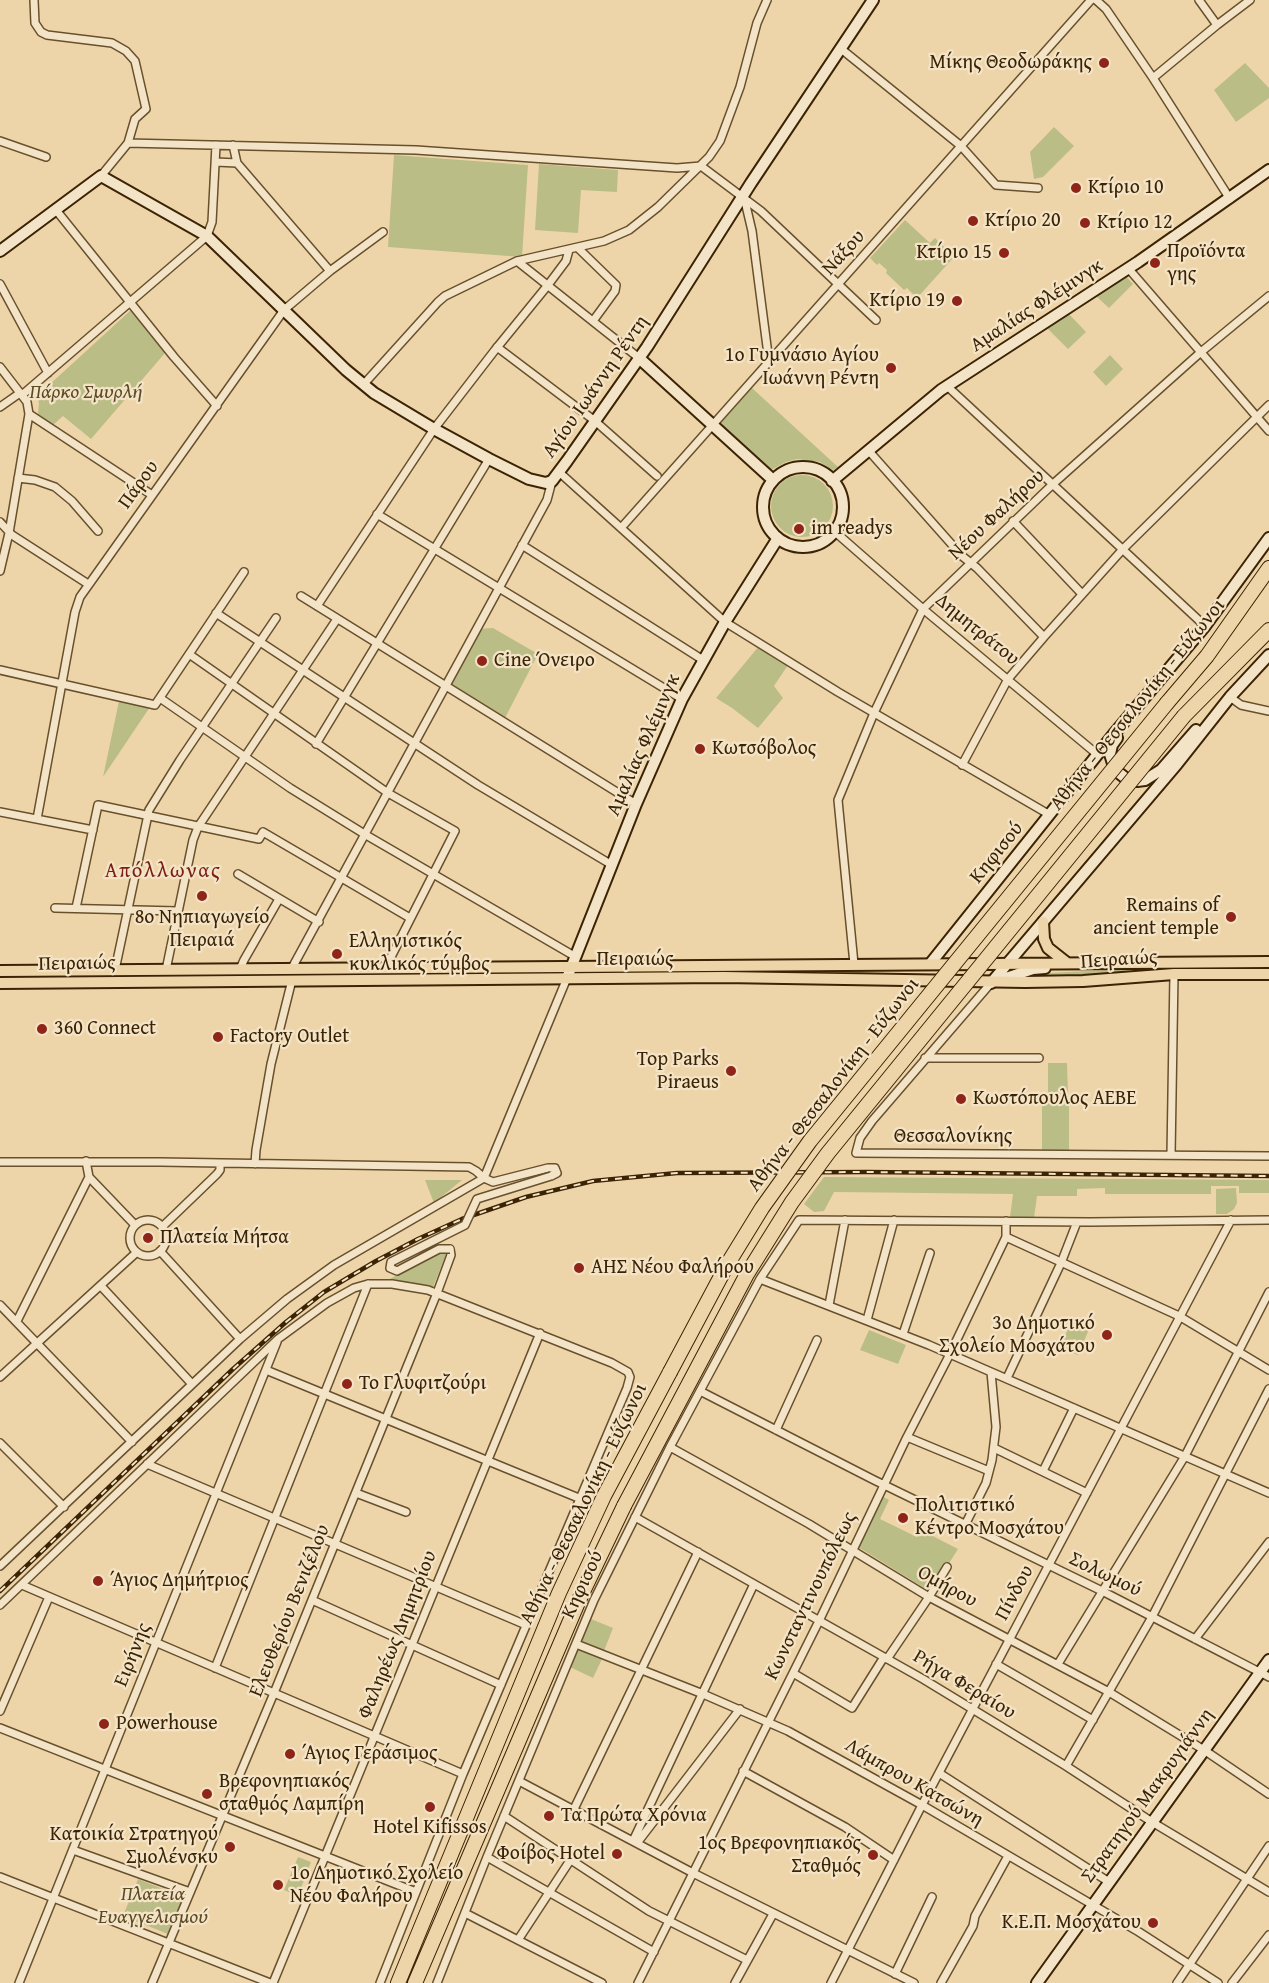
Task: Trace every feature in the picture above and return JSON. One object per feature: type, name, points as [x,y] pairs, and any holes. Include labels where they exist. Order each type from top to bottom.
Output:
[{"type":"highway","name":"Αθήνα - Θεσσαλονίκη - Εύζωνοι","points":[[398,1983],[559,1593],[610,1486],[728,1265],[762,1208],[838,1106],[1207,656],[1265,573]]},
{"type":"highway","name":"Αθήνα - Θεσσαλονίκη - Εύζωνοι","points":[[415,1983],[579,1600],[624,1506],[747,1274],[792,1202],[841,1137],[1184,716],[1269,630]]},
{"type":"main road","name":"Αγίου Ιωάννη Ρέντη","points":[[101,176],[207,236],[363,385],[390,404],[489,459],[529,479],[546,483],[556,476],[639,358],[873,0]]},
{"type":"main road","name":"Αμαλίας Φλέμινγκ","points":[[832,481],[947,386],[1128,268],[1269,170]]},
{"type":"main road","points":[[0,251],[101,176]]},
{"type":"main road","points":[[639,358],[773,480]]},
{"type":"main road","points":[[807,467],[821,471],[832,481],[842,501],[841,517],[834,531],[821,542],[804,546],[795,546],[778,538],[768,526],[763,510],[766,491],[773,480],[792,468],[807,467]]},
{"type":"main road","name":"Αμαλίας Φλέμινγκ","points":[[567,978],[636,804],[682,699],[703,660],[778,538]]},
{"type":"main road","name":"Κηφισού","points":[[930,964],[1205,626],[1269,538]]},
{"type":"main road","points":[[1142,701],[1112,746],[1110,754],[1111,762],[1120,776],[1137,782],[1161,770],[1199,726],[1269,655]]},
{"type":"main road","points":[[991,982],[1177,764],[1230,697]]},
{"type":"main road","points":[[991,982],[1033,969],[1061,967],[1068,963],[1048,948],[1044,939],[1043,922]]},
{"type":"main road","name":"Πειραιώς","points":[[0,971],[389,968],[574,962],[854,964],[1269,962]]},
{"type":"main road","name":"Πειραιώς","points":[[0,983],[724,977],[991,982],[1083,981],[1173,974],[1269,974]]},
{"type":"main road","name":"Στρατηγού Μακρυγιάννη","points":[[1037,1983],[1204,1749],[1264,1675],[1269,1660]]},
{"type":"street","points":[[34,0],[35,23],[41,32],[47,35],[112,43],[126,51],[135,61],[146,109],[135,119],[128,143],[101,176]]},
{"type":"street","points":[[363,385],[438,302],[452,292],[517,261],[604,242],[629,230],[658,207],[701,166],[716,147],[730,117],[757,23],[767,0]]},
{"type":"street","name":"Νάξου","points":[[621,528],[1091,0]]},
{"type":"street","points":[[1096,0],[1106,9],[1153,78],[1230,199]]},
{"type":"street","points":[[1199,0],[1217,25]]},
{"type":"street","points":[[1153,78],[1250,0]]},
{"type":"street","points":[[840,48],[961,146],[996,185],[1038,188]]},
{"type":"street","points":[[0,141],[46,157]]},
{"type":"street","points":[[128,143],[416,150],[677,168],[701,166],[744,196],[876,320]]},
{"type":"street","points":[[0,407],[48,373],[207,236],[212,222],[216,145]]},
{"type":"street","points":[[233,146],[237,164],[330,271]]},
{"type":"street","points":[[216,162],[237,164]]},
{"type":"street","points":[[744,196],[752,231],[769,362]]},
{"type":"street","points":[[56,210],[174,357],[217,406]]},
{"type":"street","name":"Πάρου","points":[[37,819],[77,604],[88,584],[284,310],[330,271],[383,232]]},
{"type":"street","points":[[578,248],[616,285],[615,291],[593,321]]},
{"type":"street","points":[[317,606],[434,429],[548,285],[566,261],[569,250]]},
{"type":"street","points":[[517,261],[639,358]]},
{"type":"street","points":[[1128,268],[1269,432]]},
{"type":"street","points":[[0,284],[48,373]]},
{"type":"street","name":"Νέου Φαλήρου","points":[[854,964],[837,807],[839,794],[922,609],[1053,484],[1201,352],[1269,296]]},
{"type":"street","points":[[497,347],[595,421],[657,476]]},
{"type":"street","points":[[0,367],[21,394],[27,404],[29,414],[9,533],[0,571]]},
{"type":"street","points":[[947,386],[1205,626]]},
{"type":"street","points":[[962,765],[1008,679],[1123,549],[1269,405]]},
{"type":"street","points":[[29,414],[152,495]]},
{"type":"street","points":[[868,450],[969,563],[977,568],[1044,637]]},
{"type":"street","points":[[316,744],[489,459]]},
{"type":"street","points":[[292,968],[342,880],[547,500],[556,476],[621,528],[726,622],[874,713],[1050,815]]},
{"type":"street","points":[[18,478],[36,480],[55,487],[72,501],[98,531]]},
{"type":"street","points":[[378,514],[682,699]]},
{"type":"street","points":[[1013,521],[1082,594]]},
{"type":"street","points":[[0,522],[9,533],[88,584]]},
{"type":"street","name":"Δημητράτου","points":[[834,531],[922,609],[1098,755]]},
{"type":"street","points":[[0,535],[9,533]]},
{"type":"street","points":[[522,545],[703,660]]},
{"type":"street","points":[[158,701],[244,572]]},
{"type":"street","points":[[301,596],[636,804]]},
{"type":"street","points":[[216,613],[478,785],[612,865]]},
{"type":"street","points":[[115,970],[148,815],[154,801],[276,618]]},
{"type":"street","points":[[166,970],[177,911],[198,827],[337,619]]},
{"type":"street","points":[[189,654],[388,793],[455,831],[390,959],[389,968]]},
{"type":"street","points":[[0,670],[62,685],[158,701],[290,788],[574,962]]},
{"type":"street","points":[[1230,697],[1242,705],[1269,711]]},
{"type":"street","points":[[76,908],[98,805],[198,827],[261,836],[410,918]]},
{"type":"street","points":[[0,812],[93,830]]},
{"type":"street","points":[[238,874],[319,922]]},
{"type":"street","points":[[240,969],[279,898]]},
{"type":"street","points":[[55,908],[177,911]]},
{"type":"street","points":[[1171,1155],[1173,974]]},
{"type":"street","points":[[0,1566],[240,1339],[287,1299],[324,1271],[484,1178],[567,978]]},
{"type":"street","points":[[255,1164],[271,1064],[292,980]]},
{"type":"street","name":"Θεσσαλονίκης","points":[[991,982],[872,1121],[860,1138],[856,1153],[1269,1156]]},
{"type":"street","points":[[925,1058],[1039,1058]]},
{"type":"street","points":[[0,1162],[86,1161],[470,1167],[484,1178]]},
{"type":"street","points":[[17,1321],[88,1177],[86,1161]]},
{"type":"street","points":[[162,1227],[217,1174],[220,1163]]},
{"type":"street","name":"Ελευθερίου Βενιζέλου","points":[[152,1983],[274,1693],[452,1254],[450,1249],[439,1249],[397,1271],[390,1268],[391,1262],[465,1225],[477,1199],[554,1176],[558,1171],[555,1168],[548,1168],[493,1182],[484,1178]]},
{"type":"street","points":[[88,1177],[135,1225]]},
{"type":"street","points":[[149,1219],[158,1222],[162,1227],[166,1241],[160,1251],[150,1256],[137,1252],[132,1247],[130,1233],[140,1221],[149,1219]]},
{"type":"street","name":"Κηφισού","points":[[437,1983],[594,1600],[670,1447],[760,1279],[799,1220],[845,1220]]},
{"type":"street","points":[[830,1305],[845,1220],[1077,1222],[1269,1220]]},
{"type":"street","points":[[867,1320],[894,1220]]},
{"type":"street","name":"Πίνδου","points":[[831,1983],[922,1805],[1231,1220]]},
{"type":"street","name":"Κωνσταντινουπόλεως","points":[[638,1983],[950,1354],[1006,1237],[1006,1221]]},
{"type":"street","points":[[1007,1378],[1061,1263],[1077,1222]]},
{"type":"street","points":[[1006,1237],[1179,1316],[1269,1370]]},
{"type":"street","points":[[160,1251],[240,1339]]},
{"type":"street","points":[[0,1376],[137,1252]]},
{"type":"street","points":[[903,1334],[930,1253]]},
{"type":"street","points":[[760,1279],[903,1334],[1269,1493]]},
{"type":"street","points":[[215,1668],[368,1284]]},
{"type":"street","points":[[0,1605],[278,1339],[342,1293],[368,1284],[399,1285],[437,1293],[540,1333]]},
{"type":"street","points":[[100,1286],[192,1384]]},
{"type":"street","points":[[1058,1664],[1185,1456],[1269,1292]]},
{"type":"street","points":[[0,1305],[132,1442]]},
{"type":"street","name":"Κηφισού","points":[[380,1983],[464,1774],[629,1381],[628,1372],[612,1363],[540,1333]]},
{"type":"street","name":"Φαληρέως Δημητρίου","points":[[272,1983],[540,1333]]},
{"type":"street","name":"Ειρήνης","points":[[19,1983],[278,1339]]},
{"type":"street","points":[[776,1430],[817,1340]]},
{"type":"street","points":[[266,1370],[581,1499]]},
{"type":"street","points":[[965,1525],[980,1498],[994,1448],[995,1407],[991,1372]]},
{"type":"street","points":[[1066,1766],[1152,1617],[1269,1389]]},
{"type":"street","name":"Σολωμού","points":[[700,1391],[884,1485],[1102,1591],[1264,1675]]},
{"type":"street","points":[[1043,1472],[1074,1408]]},
{"type":"street","points":[[907,1437],[989,1471]]},
{"type":"street","points":[[0,1443],[64,1507]]},
{"type":"street","name":"Ομήρου","points":[[670,1447],[852,1550],[929,1597],[1109,1692],[1204,1749],[1269,1794]]},
{"type":"street","points":[[994,1448],[1087,1493]]},
{"type":"street","points":[[147,1464],[526,1625]]},
{"type":"street","points":[[356,1493],[406,1512]]},
{"type":"street","name":"Ρήγα Φεραίου","points":[[635,1517],[973,1709],[1152,1822],[1269,1892]]},
{"type":"street","points":[[1195,1639],[1269,1542]]},
{"type":"street","points":[[574,1809],[698,1552]]},
{"type":"street","points":[[793,1673],[852,1708],[929,1597],[947,1567]]},
{"type":"street","points":[[635,1842],[754,1584]]},
{"type":"street","points":[[22,1585],[464,1774]]},
{"type":"street","points":[[0,1711],[49,1597]]},
{"type":"street","points":[[312,1600],[501,1685]]},
{"type":"street","name":"Λάμπρου Κατσώνη","points":[[576,1644],[768,1721],[922,1805],[1190,1963],[1218,1983]]},
{"type":"street","points":[[996,1664],[1093,1720]]},
{"type":"street","points":[[635,1842],[740,1709]]},
{"type":"street","points":[[0,1728],[416,1892]]},
{"type":"street","points":[[743,1771],[845,1827],[894,1860]]},
{"type":"street","points":[[939,1773],[1109,1882]]},
{"type":"street","points":[[519,1781],[773,1914],[914,1983]]},
{"type":"street","points":[[504,1816],[649,1911],[747,1960]]},
{"type":"street","points":[[1177,1983],[1269,1846]]},
{"type":"street","points":[[73,1850],[190,1892]]},
{"type":"street","points":[[941,1983],[1008,1856]]},
{"type":"street","points":[[487,1857],[654,1952]]},
{"type":"street","points":[[518,1940],[571,1859]]},
{"type":"street","points":[[0,1877],[272,1983]]},
{"type":"street","points":[[895,1974],[932,1897]]},
{"type":"street","points":[[465,1913],[602,1983]]},
{"type":"street","points":[[735,1983],[773,1914]]},
{"type":"street","points":[[1232,1983],[1269,1935]]},
{"type":"green space","points":[[1245,63],[1269,88],[1269,98],[1236,122],[1214,90]]},
{"type":"green space","points":[[1054,127],[1074,146],[1043,177],[1034,179],[1030,152]]},
{"type":"green space","points":[[394,155],[528,165],[522,257],[388,247]]},
{"type":"green space","points":[[539,164],[618,170],[617,192],[581,190],[578,233],[535,230]]},
{"type":"green space","points":[[905,220],[930,243],[935,238],[954,257],[917,298],[907,288],[904,290],[886,273],[887,270],[870,258]]},
{"type":"green space","points":[[1124,274],[1133,284],[1109,308],[1096,296]]},
{"type":"green space","name":"Πάρκο Σµυρλή","points":[[131,310],[165,353],[91,439],[63,416],[53,425],[38,415],[37,396]]},
{"type":"green space","points":[[1068,313],[1086,332],[1068,349],[1047,328]]},
{"type":"green space","points":[[1110,355],[1123,369],[1106,386],[1093,372]]},
{"type":"green space","points":[[752,388],[838,467],[833,470],[820,462],[797,459],[771,470],[719,425]]},
{"type":"green space","points":[[796,475],[808,475],[824,484],[831,494],[833,506],[831,518],[824,528],[808,537],[796,537],[785,532],[776,523],[771,512],[771,500],[776,489],[785,480]]},
{"type":"green space","points":[[493,628],[538,654],[505,718],[450,684],[479,629]]},
{"type":"green space","points":[[759,646],[788,665],[774,686],[783,698],[758,728],[716,698]]},
{"type":"green space","points":[[119,701],[150,707],[103,777]]},
{"type":"green space","points":[[1145,968],[1109,974],[1041,978],[1030,978],[1029,974]]},
{"type":"green space","points":[[1048,1063],[1067,1063],[1068,1093],[1048,1094]]},
{"type":"green space","points":[[1042,1095],[1069,1096],[1069,1150],[1042,1150]]},
{"type":"green space","points":[[824,1177],[1269,1180],[1269,1193],[1239,1193],[1239,1186],[1211,1186],[1211,1194],[1105,1194],[1105,1188],[1077,1189],[1077,1196],[1037,1196],[1034,1218],[1010,1217],[1013,1194],[834,1192],[824,1211],[814,1212],[804,1204]]},
{"type":"green space","points":[[425,1180],[462,1180],[434,1203]]},
{"type":"green space","points":[[1236,1188],[1237,1203],[1234,1209],[1227,1214],[1216,1214],[1216,1189]]},
{"type":"green space","points":[[443,1251],[447,1252],[433,1287],[386,1281]]},
{"type":"green space","points":[[1072,1319],[1090,1327],[1078,1355],[1060,1348]]},
{"type":"green space","points":[[869,1330],[906,1345],[898,1364],[860,1350]]},
{"type":"green space","points":[[882,1496],[889,1500],[880,1519],[917,1537],[921,1530],[958,1549],[931,1592],[858,1547]]},
{"type":"green space","points":[[591,1619],[613,1628],[604,1651],[581,1642]]},
{"type":"green space","points":[[577,1649],[602,1659],[593,1678],[570,1667]]},
{"type":"green space","points":[[298,1857],[311,1862],[298,1896],[284,1890]]},
{"type":"green space","name":"Πλατεία Ευαγγελισμού","points":[[138,1879],[183,1897],[168,1934],[123,1916]]},
{"type":"railway","points":[[0,1591],[233,1369],[324,1292],[418,1239],[462,1219],[526,1197],[593,1181],[677,1173],[867,1172],[1269,1176]]},
{"type":"place","name":"Μίκης Θεοδωράκης","points":[[1104,63]]},
{"type":"place","name":"Κτίριο 10","points":[[1076,188]]},
{"type":"place","name":"Κτίριο 20","points":[[973,221]]},
{"type":"place","name":"Κτίριο 12","points":[[1085,223]]},
{"type":"place","name":"Κτίριο 15","points":[[1004,253]]},
{"type":"place","name":"Προϊόντα γης","points":[[1155,263]]},
{"type":"place","name":"Κτίριο 19","points":[[957,301]]},
{"type":"place","name":"1ο Γυμνάσιο Αγίου Ιωάννη Ρέντη","points":[[891,368]]},
{"type":"place","name":"im readys","points":[[799,529]]},
{"type":"place","name":"Cine Όνειρο","points":[[482,661]]},
{"type":"place","name":"Κωτσόβολος","points":[[700,749]]},
{"type":"place","name":"8ο Νηπιαγωγείο Πειραιά","points":[[202,896]]},
{"type":"place","name":"Remains of ancient temple","points":[[1231,917]]},
{"type":"place","name":"Ελληνιστικός κυκλικός τύμβος","points":[[337,954]]},
{"type":"place","name":"360 Connect","points":[[42,1029]]},
{"type":"place","name":"Factory Outlet","points":[[218,1037]]},
{"type":"place","name":"Top Parks Piraeus","points":[[731,1071]]},
{"type":"place","name":"Κωστόπουλος ΑΕΒΕ","points":[[961,1099]]},
{"type":"place","name":"Πλατεία Μήτσα","points":[[148,1238]]},
{"type":"place","name":"ΑΗΣ Νέου Φαλήρου","points":[[579,1268]]},
{"type":"place","name":"3ο Δημοτικό Σχολείο Μοσχάτου","points":[[1107,1335]]},
{"type":"place","name":"Το Γλυφιτζούρι","points":[[347,1384]]},
{"type":"place","name":"Πολιτιστικό Κέντρο Μοσχάτου","points":[[903,1518]]},
{"type":"place","name":"Άγιος Δημήτριος","points":[[98,1581]]},
{"type":"place","name":"Powerhouse","points":[[104,1724]]},
{"type":"place","name":"Άγιος Γεράσιμος","points":[[290,1754]]},
{"type":"place","name":"Bρεφονηπιακός σταθμός Λαμπίρη","points":[[207,1794]]},
{"type":"place","name":"Hotel Kifissos","points":[[430,1807]]},
{"type":"place","name":"Τα Πρώτα Χρόνια","points":[[549,1816]]},
{"type":"place","name":"Κατοικία Στρατηγού Σμολένσκυ","points":[[230,1847]]},
{"type":"place","name":"Φοίβος Hotel","points":[[617,1854]]},
{"type":"place","name":"1ος Βρεφονηπιακός Σταθμός","points":[[873,1855]]},
{"type":"place","name":"1ο Δημοτικό Σχολείο Νέου Φαλήρου","points":[[278,1885]]},
{"type":"place","name":"Κ.Ε.Π. Μοσχάτου","points":[[1153,1923]]},
{"type":"district","name":"Απόλλωνας","points":[[163,872]]}]
